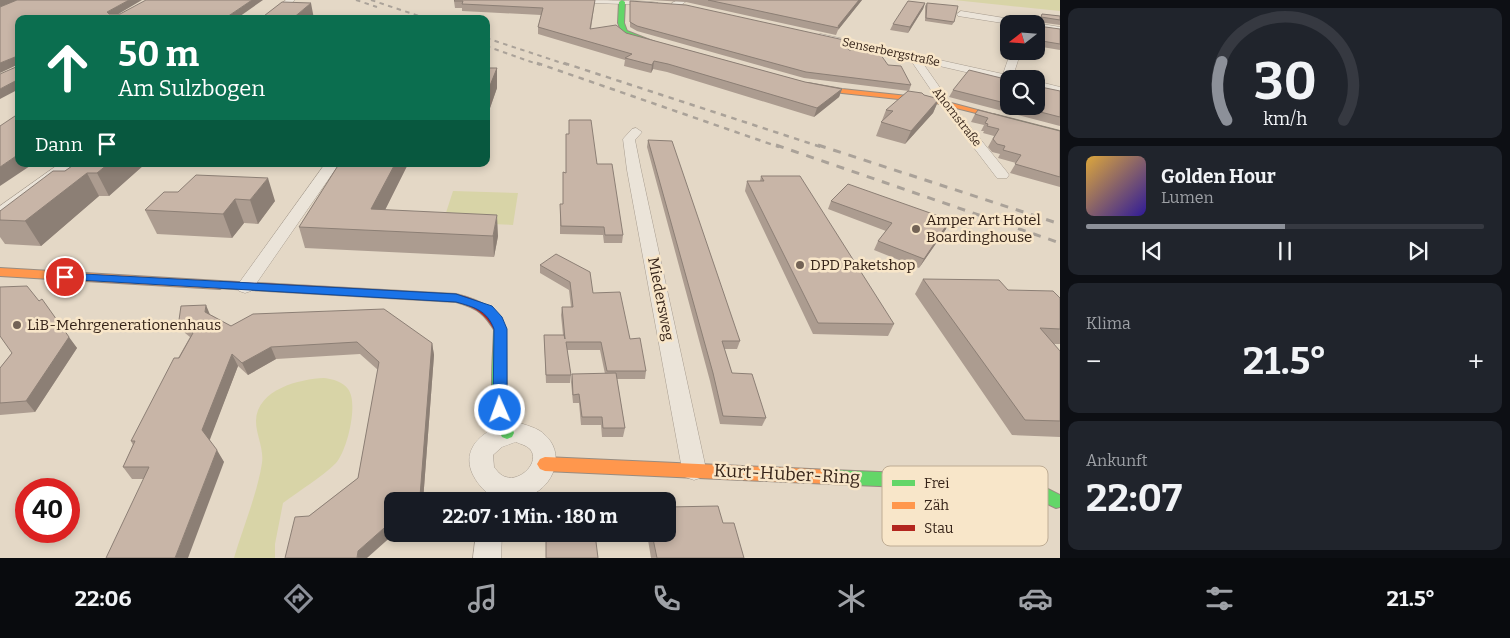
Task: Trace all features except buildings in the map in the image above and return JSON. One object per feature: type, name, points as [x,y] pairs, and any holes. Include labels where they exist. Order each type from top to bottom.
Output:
[{"type":"street","points":[[271,15],[291,0]]},
{"type":"street","points":[[564,0],[675,4]]},
{"type":"street","points":[[622,2],[621,23],[624,32],[631,36],[662,45]]},
{"type":"street","points":[[961,14],[1000,20]]},
{"type":"street","points":[[1045,28],[1060,30]]},
{"type":"street","name":"Senserbergstraße","points":[[810,34],[1000,76]]},
{"type":"street","name":"Ahornstraße","points":[[920,58],[917,62],[946,104],[1002,175]]},
{"type":"street","points":[[795,81],[829,89],[936,101],[1060,133]]},
{"type":"street","points":[[1045,86],[1060,90]]},
{"type":"street","name":"Miedersweg","points":[[636,132],[629,139],[634,170],[694,469]]},
{"type":"street","points":[[0,212],[63,167]]},
{"type":"street","points":[[245,287],[330,167]]},
{"type":"street","points":[[0,272],[456,298],[487,308],[496,317],[500,329],[500,410],[507,433]]},
{"type":"street","points":[[496,492],[481,466],[481,457],[484,449],[490,441],[498,436],[507,433],[527,434],[541,446],[545,464],[542,473],[529,484],[503,492]]},
{"type":"street","name":"Kurt-Huber-Ring","points":[[545,464],[882,478]]},
{"type":"street","points":[[487,558],[488,542]]},
{"type":"shaded area","points":[[954,0],[1060,0],[1060,11]]},
{"type":"shaded area","points":[[453,191],[518,193],[513,225],[443,222]]},
{"type":"shaded area","points":[[324,378],[343,384],[351,396],[352,415],[350,427],[348,438],[340,457],[324,474],[283,503],[275,544],[275,558],[234,558],[253,499],[262,463],[262,452],[256,426],[258,410],[264,401],[281,388],[303,381]]},
{"type":"railway","points":[[356,0],[377,7]]},
{"type":"railway","points":[[371,0],[416,15]]},
{"type":"railway","points":[[490,39],[568,65]]},
{"type":"railway","points":[[490,47],[540,65]]},
{"type":"railway","points":[[537,63],[779,147]]},
{"type":"railway","points":[[564,63],[821,147]]},
{"type":"railway","points":[[776,145],[1060,243]]},
{"type":"railway","points":[[818,145],[1060,224]]},
{"type":"traffic: fast","points":[[622,2],[621,23],[624,32],[653,43]]},
{"type":"traffic: fast","points":[[996,116],[1060,133]]},
{"type":"traffic: fast","points":[[500,330],[500,410],[507,433]]},
{"type":"traffic: fast","points":[[831,477],[882,479]]},
{"type":"traffic: fast","points":[[1048,497],[1056,501]]},
{"type":"traffic: slow","points":[[808,85],[842,91],[936,101],[996,116]]},
{"type":"traffic: slow","points":[[0,272],[220,285]]},
{"type":"traffic: slow","points":[[545,464],[831,477]]},
{"type":"traffic: jam","points":[[220,285],[456,298],[483,308],[493,317],[500,330]]},
{"type":"place","name":"Amper Art Hotel Boardinghouse","points":[[916,229]]},
{"type":"place","name":"DPD Paketshop","points":[[800,265]]},
{"type":"place","name":"LiB-Mehrgenerationenhaus","points":[[17,325]]},
{"type":"route","points":[[65,277],[456,298],[476,304],[487,308],[496,317],[500,329],[502,342],[499,388],[500,410]]}]
